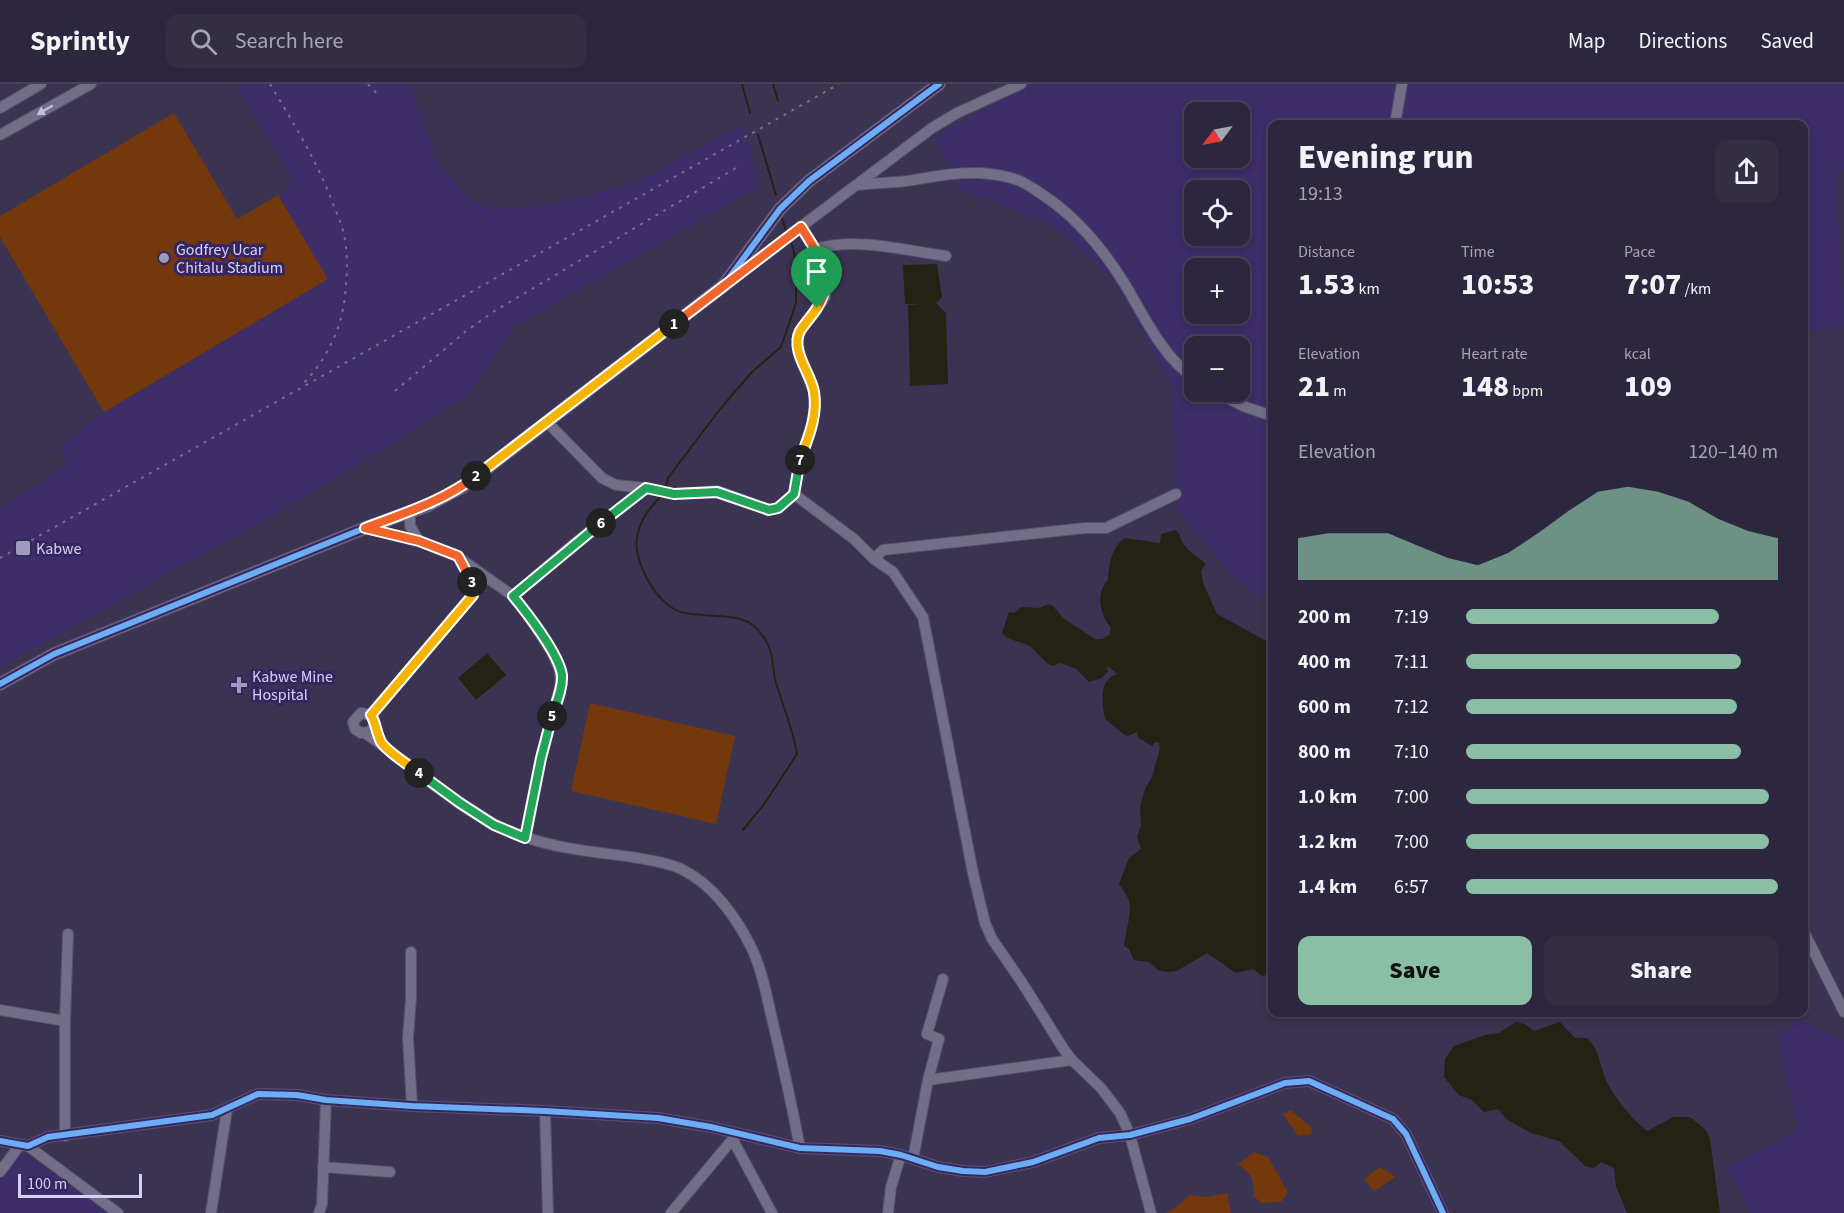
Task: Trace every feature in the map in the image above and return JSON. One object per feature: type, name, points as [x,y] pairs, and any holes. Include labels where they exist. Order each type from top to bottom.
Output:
[{"type":"street","points":[[0,108],[41,84]]},
{"type":"street","points":[[0,135],[90,84]]},
{"type":"street","points":[[723,286],[780,209],[802,188],[939,84]]},
{"type":"street","points":[[0,684],[54,654],[365,528],[427,506],[464,486],[723,286],[949,118],[1021,84]]},
{"type":"street","points":[[1396,120],[1402,84]]},
{"type":"street","points":[[857,185],[905,181],[946,174],[979,173],[1022,182],[1047,198],[1074,220],[1096,243],[1112,262],[1151,329],[1184,371]]},
{"type":"street","points":[[548,423],[602,478],[616,485],[674,494],[717,492],[769,510],[778,508],[794,494],[798,465],[811,430],[815,405],[814,392],[797,340],[800,331],[825,297],[826,288],[825,274],[815,249],[801,227]]},
{"type":"street","points":[[815,249],[829,245],[859,244],[946,256]]},
{"type":"street","points":[[1235,402],[1268,415]]},
{"type":"street","points":[[513,596],[575,543],[651,489]]},
{"type":"street","points":[[794,494],[854,538],[874,559],[893,573],[923,617],[973,873],[988,931],[1072,1060],[1092,1078],[1120,1113],[1130,1135],[1151,1213]]},
{"type":"street","points":[[874,559],[883,550],[1085,528],[1106,528],[1176,494]]},
{"type":"street","points":[[410,511],[410,526],[419,541]]},
{"type":"street","points":[[365,528],[419,541],[458,556],[513,596],[552,652],[562,675],[561,683],[541,758],[525,838]]},
{"type":"street","points":[[371,715],[473,595],[474,587],[471,578],[458,556]]},
{"type":"street","points":[[371,715],[361,713],[357,715],[353,722],[355,729],[369,730],[383,746],[494,825],[525,838],[563,847],[680,868],[714,893],[734,917],[753,950],[765,989],[800,1148]]},
{"type":"street","points":[[369,730],[374,721],[371,715]]},
{"type":"street","points":[[65,1136],[68,934]]},
{"type":"street","points":[[1808,940],[1844,1012]]},
{"type":"street","points":[[411,952],[408,1038],[412,1106]]},
{"type":"street","points":[[914,1159],[928,1080],[939,1039],[927,1034],[943,979]]},
{"type":"street","points":[[0,1010],[65,1022]]},
{"type":"street","points":[[928,1080],[1072,1060]]},
{"type":"street","points":[[0,1172],[24,1146],[48,1137],[198,1118],[227,1109],[258,1094],[297,1095],[326,1100],[412,1106],[658,1118],[711,1127],[735,1137],[800,1148],[866,1150],[901,1155],[963,1172],[985,1172],[1033,1162],[1099,1138],[1130,1135],[1190,1119],[1285,1083],[1309,1081],[1385,1115],[1401,1126],[1443,1213]]},
{"type":"street","points":[[321,1212],[326,1100]]},
{"type":"street","points":[[211,1213],[227,1109]]},
{"type":"street","points":[[545,1111],[548,1213]]},
{"type":"street","points":[[671,1213],[735,1137]]},
{"type":"street","points":[[735,1137],[772,1213]]},
{"type":"street","points":[[0,1141],[24,1146],[118,1213]]},
{"type":"street","points":[[888,1213],[891,1187],[901,1155]]},
{"type":"street","points":[[323,1167],[390,1172]]},
{"type":"shaded area","points":[[235,84],[408,84],[439,165],[466,195],[492,210],[557,204],[636,182],[743,125],[760,186],[513,327],[467,396],[401,438],[278,512],[0,667],[0,508],[69,465],[59,448],[104,412],[328,279],[280,198],[293,179]]},
{"type":"shaded area","points":[[1030,84],[1844,84],[1844,171],[1835,172],[1844,327],[1808,331],[1808,120],[1268,120],[1268,600],[1234,577],[1176,508],[1173,388],[1115,281],[1052,225],[960,189],[935,137]]},
{"type":"shaded area","name":"Godfrey Ucar Chitalu Stadium","points":[[174,113],[237,219],[278,195],[328,279],[104,412],[0,237],[0,216]]},
{"type":"shaded area","points":[[937,264],[942,297],[936,303],[946,313],[948,384],[910,386],[908,305],[922,304],[905,304],[903,265]]},
{"type":"shaded area","points":[[1175,530],[1188,550],[1204,562],[1205,565],[1201,571],[1203,583],[1217,614],[1268,642],[1268,974],[1262,976],[1253,969],[1236,973],[1207,953],[1177,971],[1167,972],[1158,970],[1149,962],[1134,960],[1129,949],[1124,946],[1130,907],[1119,884],[1129,858],[1141,849],[1137,837],[1141,826],[1140,806],[1145,789],[1152,777],[1160,748],[1159,743],[1156,742],[1152,746],[1138,738],[1137,732],[1125,735],[1105,719],[1102,699],[1104,687],[1111,677],[1117,674],[1108,666],[1108,671],[1102,678],[1089,682],[1076,669],[1061,663],[1052,666],[1029,646],[1008,638],[1002,633],[1009,612],[1014,613],[1022,607],[1040,608],[1048,604],[1053,606],[1063,618],[1095,639],[1102,639],[1109,635],[1111,628],[1104,617],[1100,597],[1108,580],[1114,551],[1125,538],[1160,543],[1161,534]]},
{"type":"shaded area","points":[[487,653],[506,675],[476,700],[458,678]]},
{"type":"shaded area","points":[[590,703],[735,736],[716,824],[571,791]]},
{"type":"shaded area","points":[[1801,1021],[1844,1040],[1844,1213],[1751,1213],[1726,1168],[1798,1130],[1777,1035]]},
{"type":"shaded area","points":[[1516,1022],[1525,1024],[1534,1031],[1560,1022],[1575,1038],[1589,1040],[1597,1052],[1604,1075],[1616,1098],[1629,1114],[1648,1131],[1673,1117],[1690,1117],[1706,1130],[1710,1139],[1720,1213],[1627,1213],[1616,1186],[1614,1168],[1601,1162],[1594,1168],[1585,1166],[1559,1141],[1531,1133],[1506,1119],[1498,1109],[1484,1112],[1472,1100],[1459,1095],[1444,1077],[1445,1059],[1454,1046],[1485,1035],[1499,1033]]},
{"type":"shaded area","points":[[1291,1110],[1312,1128],[1311,1134],[1298,1136],[1283,1114]]},
{"type":"shaded area","points":[[20,1151],[114,1213],[0,1213],[0,1179]]},
{"type":"shaded area","points":[[1254,1152],[1268,1157],[1288,1192],[1281,1202],[1262,1203],[1253,1196],[1252,1177],[1238,1164]]},
{"type":"shaded area","points":[[1380,1167],[1396,1177],[1374,1191],[1364,1179]]},
{"type":"shaded area","points":[[1227,1193],[1231,1213],[1166,1213],[1190,1195],[1206,1197]]},
{"type":"waterway","points":[[742,84],[750,113]]},
{"type":"waterway","points":[[773,84],[778,101]]},
{"type":"waterway","points":[[758,135],[776,195]]},
{"type":"waterway","points":[[782,218],[786,231]]},
{"type":"waterway","points":[[666,487],[668,478],[720,409],[752,372],[781,347],[796,303],[796,263],[792,244]]},
{"type":"waterway","points":[[662,495],[646,514],[637,538],[639,559],[648,581],[655,592],[672,608],[689,614],[737,618],[746,621],[758,630],[770,651],[775,679],[795,744],[797,754],[765,803],[743,830]]},
{"type":"railway","points":[[270,84],[296,127],[326,186],[340,220],[346,247],[346,281],[340,320],[326,354],[303,384]]},
{"type":"railway","points":[[368,84],[380,97]]},
{"type":"railway","points":[[0,558],[839,84]]},
{"type":"railway","points":[[395,391],[465,332],[493,312],[741,165]]},
{"type":"cycle path","points":[[0,684],[54,654],[365,528],[427,506],[464,486],[723,286],[780,209],[809,181],[939,84]]},
{"type":"cycle path","points":[[0,1141],[28,1146],[48,1137],[212,1115],[258,1094],[297,1095],[326,1100],[412,1106],[658,1118],[711,1127],[800,1148],[880,1151],[938,1167],[985,1172],[1033,1162],[1099,1138],[1130,1135],[1190,1119],[1285,1083],[1309,1081],[1393,1119],[1406,1134],[1443,1213]]},
{"type":"place","name":"Godfrey Ucar Chitalu Stadium","points":[[164,258]]},
{"type":"place","name":"Kabwe","points":[[23,548]]},
{"type":"place","name":"Kabwe Mine Hospital","points":[[239,685]]},
{"type":"route","points":[[801,227],[821,260],[825,274],[825,297],[817,308],[800,331],[797,340],[814,392],[815,405],[811,430],[798,465],[794,494],[789,499],[778,508],[769,510],[729,494],[717,492],[674,494],[646,488],[575,543],[513,596],[552,652],[562,675],[541,758],[525,838],[494,825],[460,803],[383,746],[371,715],[473,595],[474,587],[458,556],[419,541],[365,528],[427,506],[464,486],[801,227]]}]
